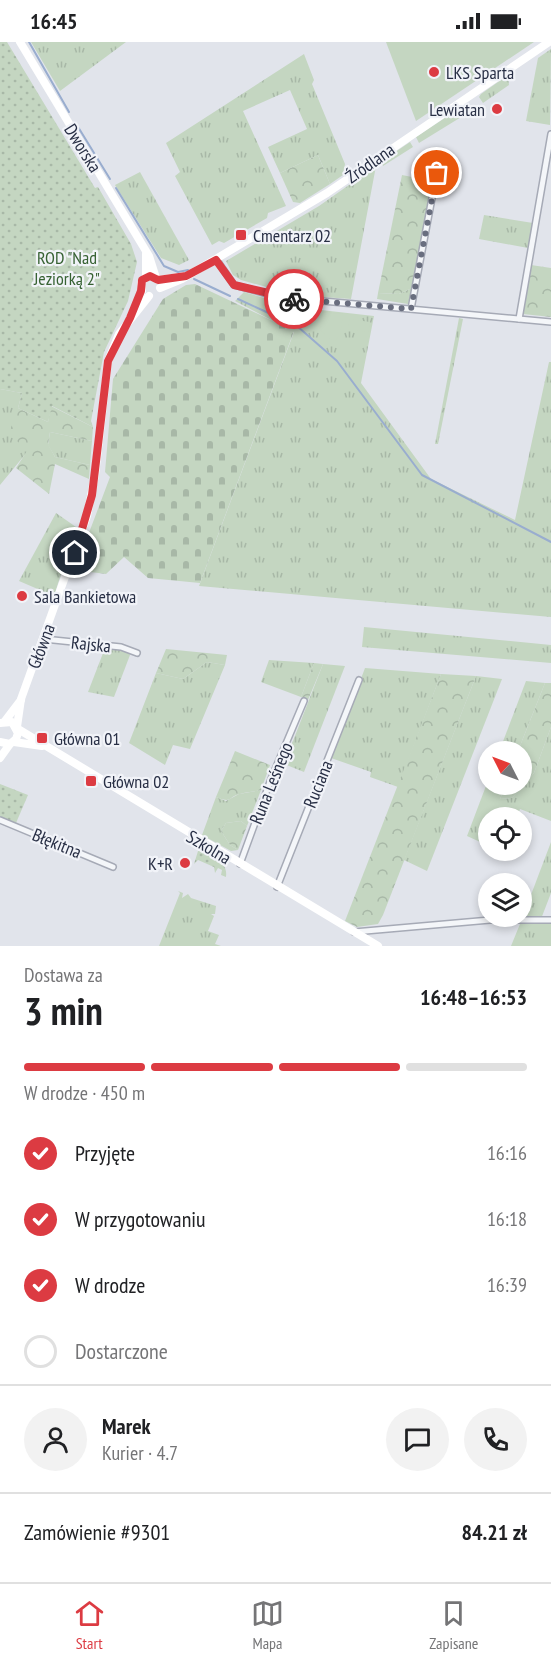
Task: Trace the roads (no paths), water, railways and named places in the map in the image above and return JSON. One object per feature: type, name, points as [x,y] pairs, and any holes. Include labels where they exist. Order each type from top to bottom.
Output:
[{"type":"main road","name":"Dworska","points":[[20,42],[149,256],[158,282]]},
{"type":"main road","name":"Źródlana","points":[[158,282],[186,276],[327,193],[549,42]]},
{"type":"main road","points":[[146,254],[146,277],[141,283],[141,291],[149,296],[155,295],[158,282],[146,277]]},
{"type":"main road","name":"Główna","points":[[12,743],[18,728],[21,699],[87,516],[95,476],[108,361],[141,291]]},
{"type":"main road","name":"Główna","points":[[130,318],[149,296]]},
{"type":"main road","name":"Główna","points":[[2,722],[21,699]]},
{"type":"main road","name":"Szkolna","points":[[2,722],[12,722],[42,746],[277,888],[378,946]]},
{"type":"main road","name":"Szkolna","points":[[0,742],[42,746]]},
{"type":"main road","points":[[0,758],[12,743]]},
{"type":"street","points":[[519,319],[551,134]]},
{"type":"street","points":[[411,309],[436,177],[440,171],[448,171]]},
{"type":"street","points":[[216,260],[231,282],[259,292],[305,301],[551,322]]},
{"type":"street","name":"Rajska","points":[[44,639],[121,647],[137,654]]},
{"type":"street","name":"Ruciana","points":[[277,888],[359,680]]},
{"type":"street","name":"Runa Leśnego","points":[[239,865],[271,779],[304,701]]},
{"type":"street","name":"Błękitna","points":[[0,820],[113,867]]},
{"type":"street","points":[[352,932],[490,920],[551,920]]},
{"type":"waterway","points":[[29,42],[69,112]]},
{"type":"waterway","points":[[75,122],[110,179]]},
{"type":"waterway","points":[[116,188],[164,266],[178,272],[188,270]]},
{"type":"waterway","points":[[194,279],[230,296]]},
{"type":"waterway","points":[[238,299],[297,326],[337,361],[422,475],[551,542]]},
{"type":"place","name":"LKS Sparta","points":[[434,72]]},
{"type":"place","name":"Lewiatan","points":[[497,109]]},
{"type":"place","name":"Cmentarz 02","points":[[241,235]]},
{"type":"place","name":"Sala Bankietowa","points":[[22,596]]},
{"type":"place","name":"Główna 01","points":[[42,738]]},
{"type":"place","name":"Główna 02","points":[[91,781]]},
{"type":"place","name":"K+R","points":[[185,863]]},
{"type":"park label","name":"ROD \"Nad Jeziorką 2\"","points":[[67,267]]}]
